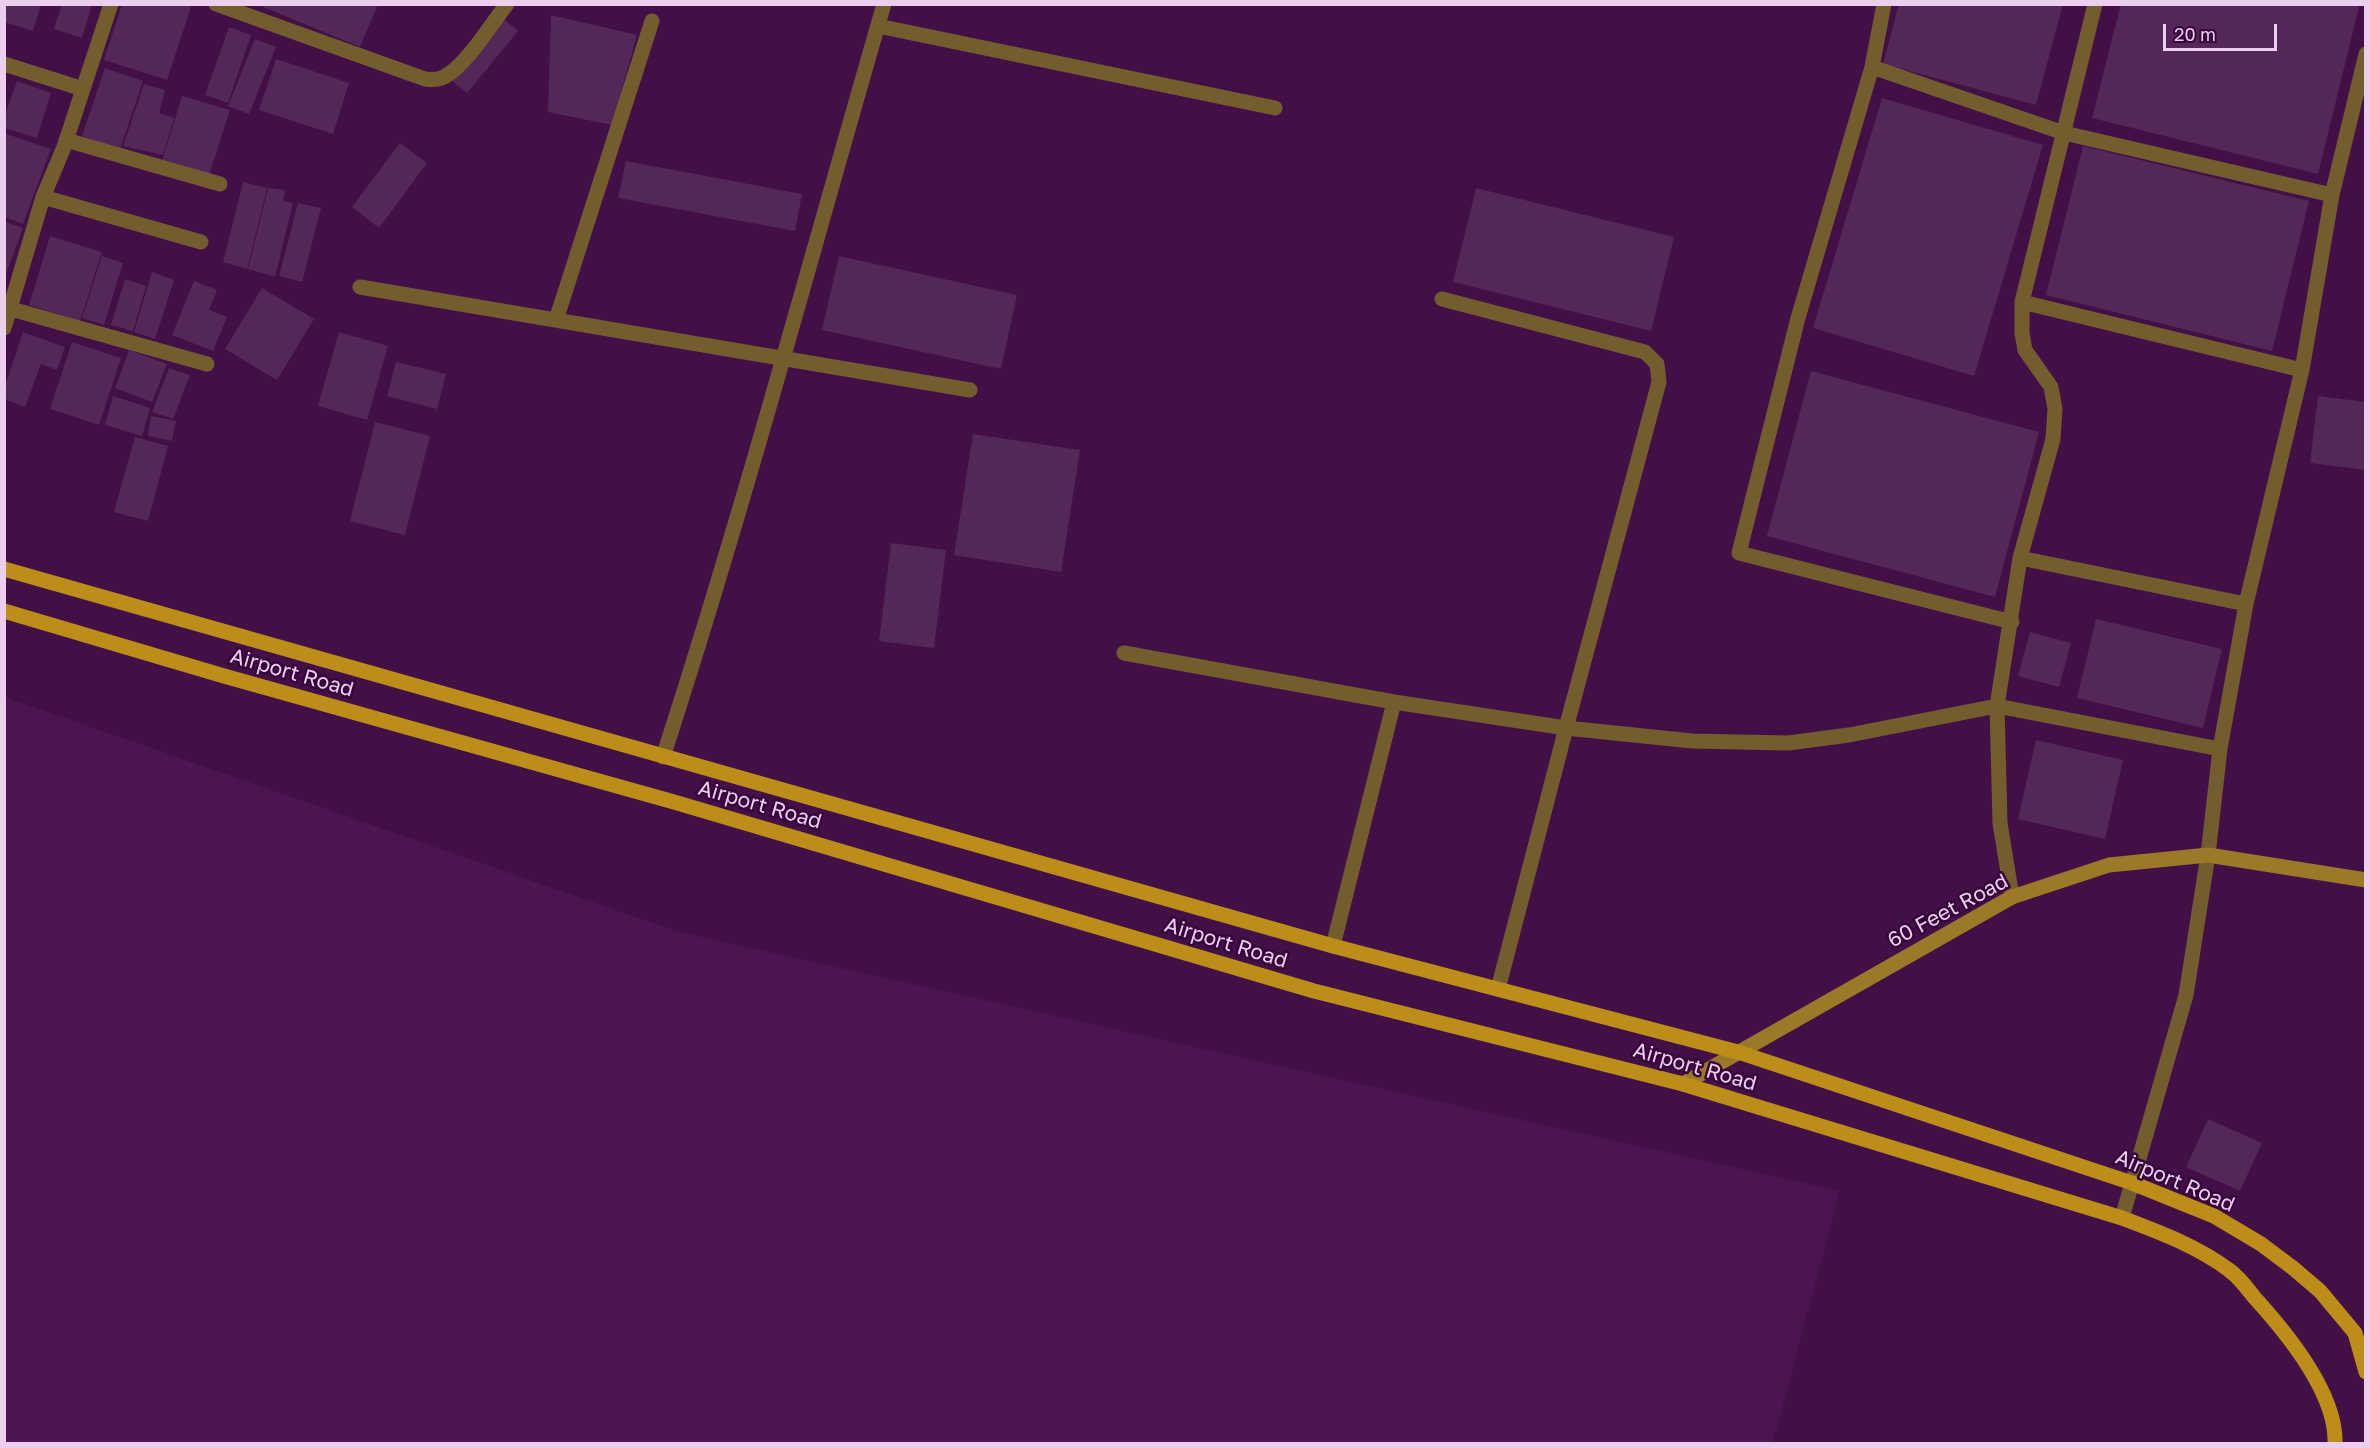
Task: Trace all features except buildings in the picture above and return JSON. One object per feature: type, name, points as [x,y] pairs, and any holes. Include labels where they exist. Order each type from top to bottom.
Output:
[{"type":"main road","name":"Airport Road","points":[[4,569],[1333,946],[1738,1052],[2132,1183],[2214,1216],[2262,1244],[2320,1291],[2360,1333],[2366,1372]]},
{"type":"main road","name":"Airport Road","points":[[4,610],[224,676],[674,802],[1314,991],[1683,1084],[2122,1218],[2178,1240],[2231,1271],[2290,1336],[2320,1388],[2336,1433],[2335,1443]]},
{"type":"main road","name":"60 Feet Road","points":[[1683,1084],[2012,897],[2109,865],[2208,855],[2366,880]]},
{"type":"street","points":[[4,328],[7,308],[43,196],[66,140],[111,4]]},
{"type":"street","points":[[216,4],[425,80],[445,77],[459,65],[507,4]]},
{"type":"street","points":[[663,757],[704,631],[884,4]]},
{"type":"street","points":[[1884,4],[1872,67],[1798,318],[1739,553],[2012,622]]},
{"type":"street","points":[[2012,897],[2000,823],[1997,706],[2012,622],[2020,558],[2053,439],[2055,409],[2051,387],[2025,350],[2022,333],[2022,302],[2095,4]]},
{"type":"street","points":[[556,320],[652,21]]},
{"type":"street","points":[[878,26],[1275,108]]},
{"type":"street","points":[[2122,1218],[2186,995],[2208,855],[2220,749],[2246,604],[2302,370],[2332,195],[2366,54]]},
{"type":"street","points":[[4,64],[83,89]]},
{"type":"street","points":[[1872,67],[2064,133],[2332,195]]},
{"type":"street","points":[[66,140],[220,184]]},
{"type":"street","points":[[43,196],[201,242]]},
{"type":"street","points":[[360,287],[970,390]]},
{"type":"street","points":[[1442,299],[1645,352],[1657,364],[1659,382],[1498,989]]},
{"type":"street","points":[[2022,302],[2302,370]]},
{"type":"street","points":[[7,308],[207,364]]},
{"type":"street","points":[[2020,558],[2246,604]]},
{"type":"street","points":[[1124,653],[1394,702],[1566,728],[1692,741],[1788,743],[1849,735],[1997,706],[2220,749]]},
{"type":"street","points":[[1333,946],[1394,702]]},
{"type":"shaded area","points":[[5,697],[679,932],[1840,1191],[1773,1443],[5,1443]]}]
